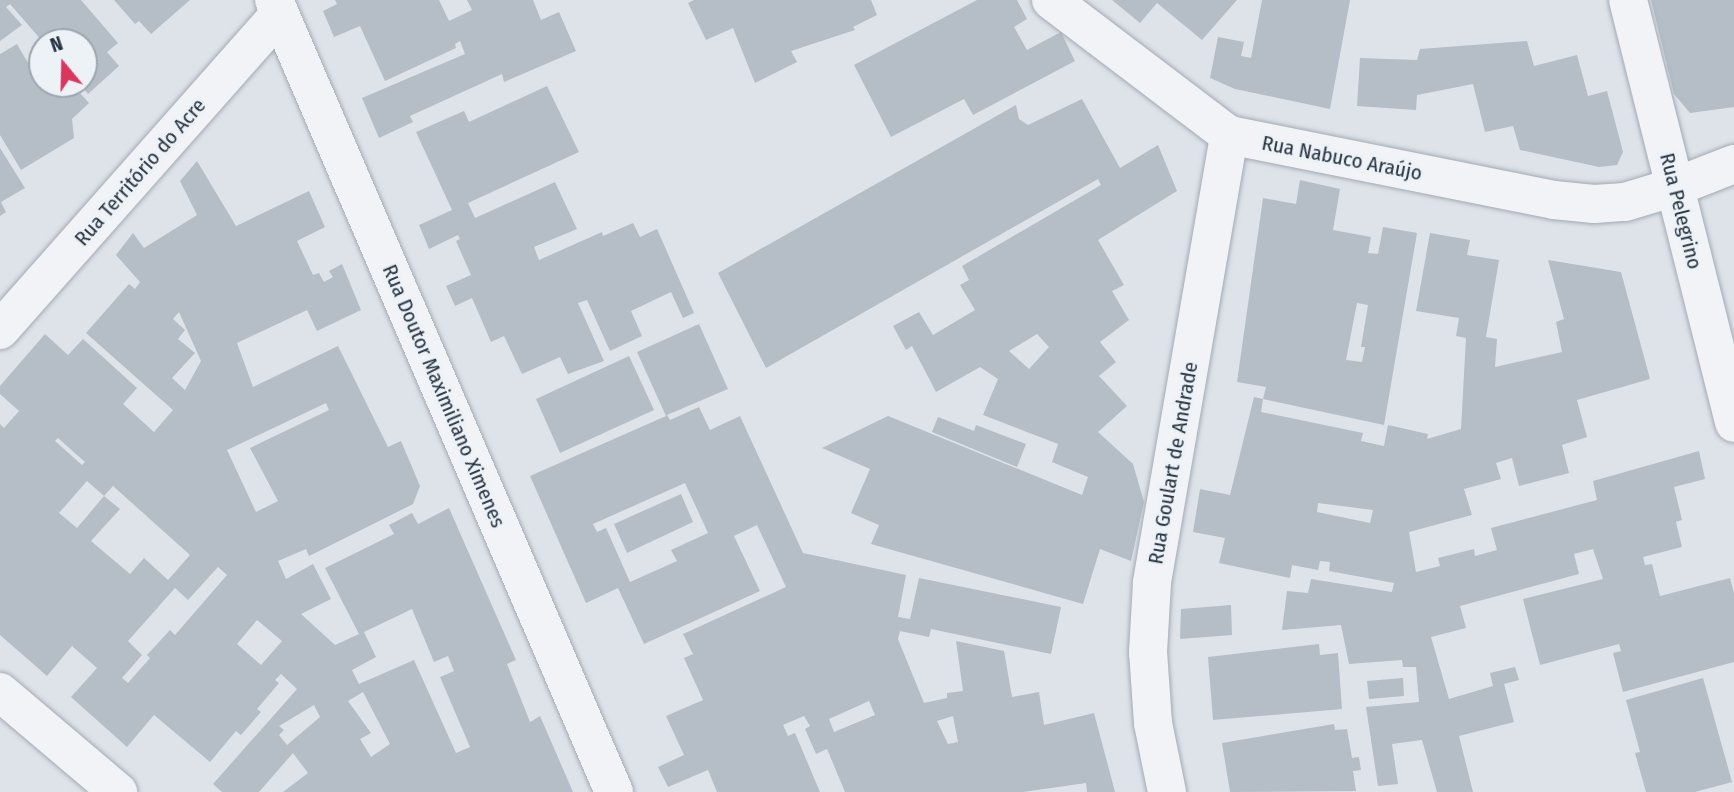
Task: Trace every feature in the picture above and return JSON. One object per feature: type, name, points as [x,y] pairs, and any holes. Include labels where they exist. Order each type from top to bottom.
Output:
[{"type":"street","name":"Rua Nabuco Araújo","points":[[1051,0],[1229,135],[1553,200],[1594,204],[1625,202],[1675,187],[1734,164]]},
{"type":"street","name":"Rua Pelegrino","points":[[1628,0],[1734,423]]},
{"type":"street","name":"Rua Território do Acre","points":[[0,330],[277,7]]},
{"type":"street","name":"Rua Doutor Maximiliano Ximenes","points":[[277,7],[614,792]]},
{"type":"street","name":"Rua Goulart de Andrade","points":[[1167,792],[1153,723],[1148,652],[1152,582],[1229,135]]},
{"type":"street","points":[[0,692],[118,792]]},
{"type":"building","points":[[0,0],[81,0],[118,43],[107,52],[119,66],[98,85],[98,28],[31,28],[10,4],[6,7],[22,25],[0,41]]},
{"type":"building","points":[[114,0],[190,0],[151,34],[139,21],[135,24]]},
{"type":"building","points":[[335,0],[439,0],[449,21],[472,10],[467,0],[533,0],[541,20],[559,12],[576,51],[504,82],[502,74],[410,116],[413,122],[379,138],[362,98],[465,54],[460,41],[455,44],[456,48],[385,81],[360,26],[334,37],[323,11],[337,4]]},
{"type":"building","points":[[694,0],[871,0],[877,15],[853,27],[855,30],[791,51],[797,62],[755,83],[733,28],[706,40],[688,3]]},
{"type":"building","points":[[977,0],[1017,0],[1027,19],[1014,27],[1027,50],[1061,32],[1075,61],[973,115],[964,99],[891,137],[854,65]]},
{"type":"building","points":[[1112,0],[1237,0],[1202,40],[1157,3],[1140,23]]},
{"type":"building","points":[[1262,0],[1350,0],[1330,109],[1235,89],[1210,78],[1218,37],[1244,42],[1241,56],[1251,58]]},
{"type":"building","points":[[1651,0],[1734,0],[1734,107],[1690,113],[1674,94]]},
{"type":"building","points":[[1527,41],[1534,66],[1577,55],[1588,96],[1607,91],[1623,152],[1617,165],[1599,167],[1520,150],[1513,126],[1485,132],[1473,84],[1417,95],[1416,110],[1357,106],[1360,58],[1417,60],[1420,49]]},
{"type":"building","points":[[17,44],[28,63],[28,98],[85,98],[89,103],[72,119],[74,138],[21,170],[0,135],[0,54]]},
{"type":"building","points":[[547,86],[579,152],[468,203],[475,218],[555,182],[577,229],[534,247],[539,260],[602,232],[603,236],[633,223],[640,237],[657,229],[694,313],[683,318],[671,292],[631,311],[642,336],[610,351],[587,300],[578,303],[604,361],[568,374],[560,357],[522,374],[504,336],[491,342],[472,298],[455,306],[446,286],[471,275],[456,241],[460,239],[458,235],[429,249],[419,225],[452,210],[416,132],[464,111],[469,122]]},
{"type":"building","points":[[1082,99],[1120,168],[1158,145],[1177,191],[1098,240],[1124,285],[1112,291],[1129,320],[1100,342],[1116,362],[1099,376],[1127,406],[1098,432],[1133,464],[1144,502],[1131,561],[1100,549],[1083,604],[871,544],[879,525],[851,513],[870,469],[822,448],[888,416],[1082,495],[1088,477],[1052,462],[1058,444],[983,415],[998,379],[980,367],[936,392],[912,346],[906,350],[893,326],[919,312],[933,335],[975,310],[960,285],[969,280],[962,266],[1101,185],[1098,179],[766,368],[718,273],[1016,105],[1019,119],[1028,125]],"holes":[[[1037,334],[1049,347],[1029,369],[1009,351]]]},
{"type":"building","points":[[0,148],[25,188],[1,202],[6,212],[0,216]]},
{"type":"building","points":[[197,161],[236,226],[309,191],[325,227],[297,241],[313,275],[319,273],[324,282],[333,277],[329,271],[342,264],[361,310],[317,331],[307,310],[237,343],[253,387],[338,346],[388,447],[401,441],[420,486],[413,504],[309,556],[306,549],[278,561],[286,579],[313,564],[331,599],[301,614],[335,645],[359,634],[325,568],[394,534],[389,525],[412,513],[418,524],[449,508],[516,660],[507,664],[530,722],[540,716],[573,792],[283,792],[308,773],[293,753],[259,792],[222,792],[213,784],[297,689],[281,674],[275,680],[279,683],[257,709],[261,712],[241,735],[236,731],[210,762],[154,715],[127,747],[71,697],[97,668],[72,646],[47,676],[0,635],[0,424],[4,428],[19,411],[0,394],[0,386],[45,334],[68,355],[83,339],[137,388],[123,404],[154,432],[173,410],[86,333],[129,284],[135,289],[140,282],[116,255],[133,233],[144,248],[197,215],[180,181]],"holes":[[[179,312],[201,361],[185,390],[172,378],[195,353],[178,339],[185,330],[173,319]],[[326,403],[329,410],[250,448],[278,501],[256,512],[227,450]],[[58,438],[85,462],[82,465],[55,441]],[[87,481],[104,496],[77,528],[59,513]],[[113,486],[190,555],[168,580],[144,558],[130,574],[91,541],[120,509],[104,496]],[[218,567],[227,575],[175,635],[170,630],[147,655],[150,658],[128,683],[122,678],[142,655],[128,641],[175,588],[188,600]],[[412,609],[434,662],[448,656],[454,671],[440,677],[470,747],[456,753],[414,660],[359,684],[352,670],[376,657],[364,632]],[[257,620],[282,641],[261,665],[237,644]],[[363,692],[390,744],[371,757],[360,739],[371,733],[348,701]],[[314,705],[320,717],[287,745],[279,735],[284,730],[279,726]]]},
{"type":"building","points":[[1300,180],[1340,189],[1333,230],[1371,237],[1368,253],[1378,254],[1383,227],[1417,233],[1384,425],[1263,399],[1266,387],[1237,382],[1263,198],[1296,204]],"holes":[[[1357,303],[1368,305],[1361,347],[1365,347],[1362,362],[1346,360]]]},
{"type":"building","points":[[1430,233],[1470,240],[1467,255],[1499,260],[1486,337],[1497,339],[1495,367],[1562,352],[1556,322],[1564,319],[1548,260],[1621,272],[1650,379],[1577,400],[1587,437],[1562,445],[1569,473],[1519,486],[1512,458],[1496,463],[1501,479],[1464,489],[1472,515],[1409,532],[1416,572],[1440,566],[1438,558],[1474,549],[1475,556],[1497,550],[1491,528],[1597,500],[1593,481],[1699,451],[1705,479],[1674,487],[1682,520],[1676,522],[1682,547],[1643,557],[1645,565],[1652,564],[1660,596],[1730,578],[1734,593],[1734,662],[1623,692],[1613,653],[1621,651],[1619,644],[1540,665],[1523,599],[1603,579],[1593,549],[1574,554],[1579,574],[1460,606],[1466,628],[1431,637],[1449,699],[1493,686],[1490,673],[1515,667],[1519,680],[1504,684],[1514,722],[1459,736],[1473,792],[1437,792],[1422,740],[1392,744],[1398,784],[1378,786],[1366,707],[1419,702],[1416,667],[1403,667],[1402,660],[1349,664],[1341,625],[1282,630],[1287,591],[1308,593],[1311,579],[1392,592],[1394,583],[1329,571],[1330,562],[1320,561],[1318,570],[1292,565],[1290,578],[1219,563],[1225,538],[1193,532],[1200,489],[1230,495],[1254,397],[1263,399],[1261,412],[1363,433],[1361,441],[1384,446],[1388,425],[1428,434],[1427,439],[1461,429],[1466,338],[1456,336],[1459,318],[1416,311]],"holes":[[[1318,503],[1373,510],[1370,523],[1317,512]]]},
{"type":"building","points":[[699,324],[728,389],[667,415],[670,420],[699,407],[710,430],[740,416],[803,553],[906,575],[898,617],[910,619],[919,578],[1061,607],[1051,654],[931,629],[929,637],[900,631],[898,639],[924,703],[947,698],[947,693],[963,691],[956,641],[1004,651],[1012,697],[1039,692],[1044,725],[1094,713],[1115,792],[1087,792],[1086,783],[1023,792],[845,792],[827,749],[816,754],[805,729],[810,726],[804,716],[783,725],[788,736],[795,733],[820,792],[717,792],[708,770],[668,787],[658,767],[684,755],[666,716],[703,700],[684,658],[693,654],[683,634],[786,587],[757,525],[734,536],[760,591],[644,644],[618,588],[586,603],[530,476],[666,416],[637,352]],"holes":[[[685,483],[708,533],[671,550],[677,561],[630,582],[606,528],[597,532],[593,524]],[[869,701],[875,715],[834,732],[829,719]],[[953,716],[958,742],[948,744],[937,721]]]},
{"type":"building","points":[[629,356],[654,410],[560,453],[536,399]]},
{"type":"building","points":[[938,417],[974,431],[976,425],[1026,444],[1017,467],[932,432]]},
{"type":"building","points":[[681,494],[693,522],[627,553],[614,524]]},
{"type":"building","points":[[1231,605],[1232,635],[1180,639],[1181,609]]},
{"type":"building","points":[[1319,644],[1320,655],[1338,653],[1342,709],[1213,720],[1208,657]]},
{"type":"building","points":[[1403,678],[1404,696],[1369,699],[1367,681]]},
{"type":"building","points":[[1703,678],[1732,782],[1695,792],[1646,792],[1635,753],[1640,752],[1626,700]]},
{"type":"building","points":[[1334,724],[1335,730],[1347,729],[1352,758],[1359,757],[1361,770],[1353,771],[1356,791],[1230,792],[1222,743]]}]
